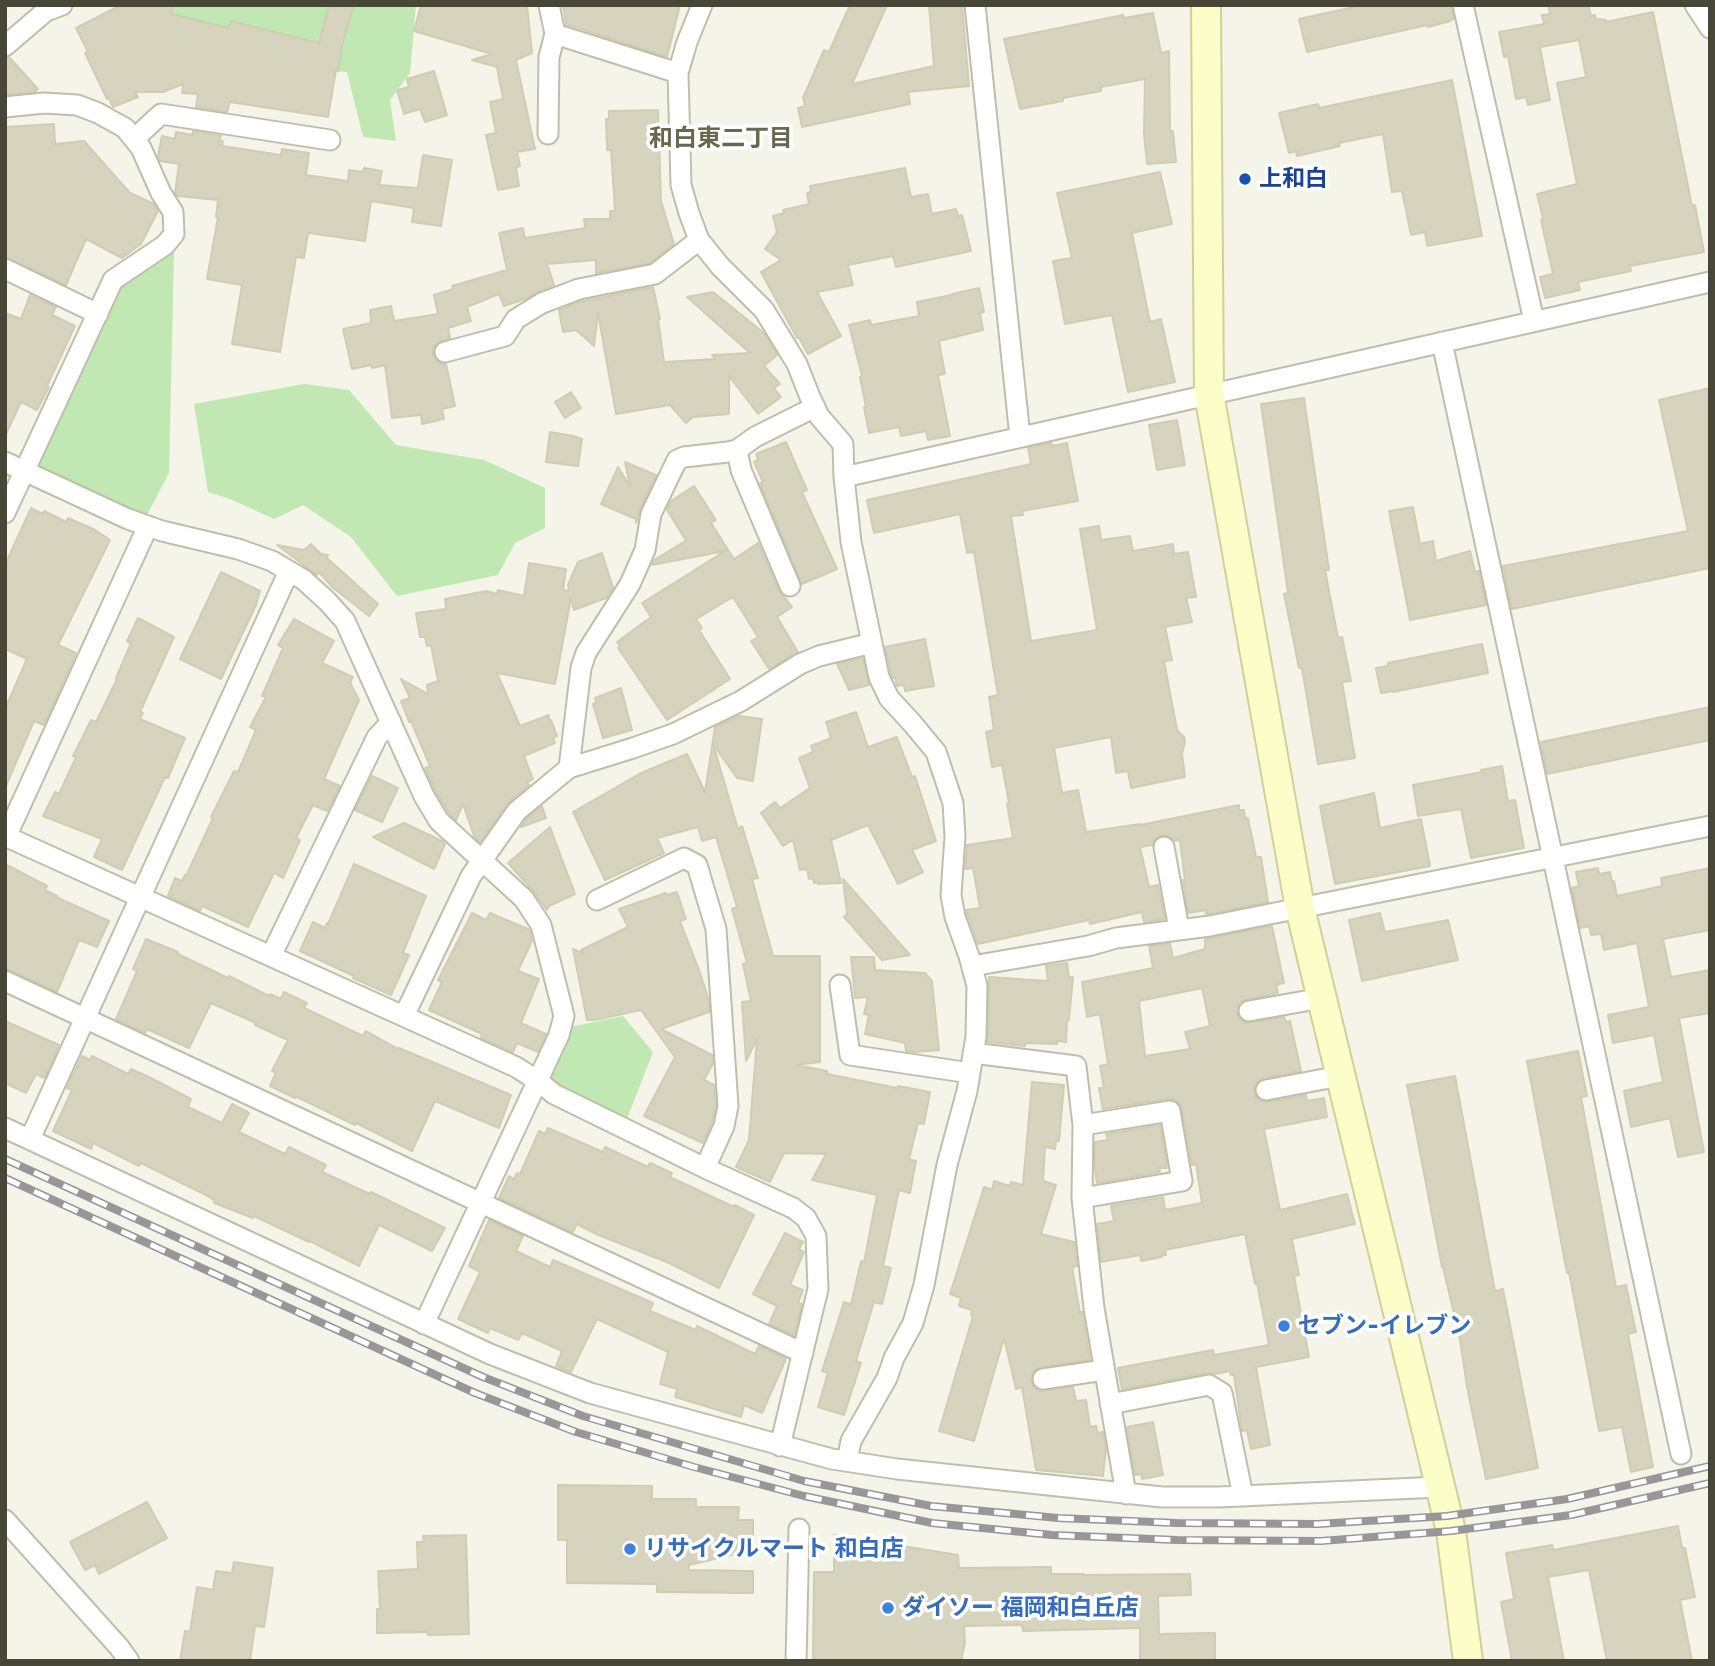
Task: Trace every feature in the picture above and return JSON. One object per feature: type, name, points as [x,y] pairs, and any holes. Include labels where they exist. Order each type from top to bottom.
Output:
[{"type":"street","points":[[548,134],[549,57],[555,34],[549,5]]},
{"type":"street","points":[[975,5],[1020,437]]},
{"type":"street","points":[[1206,5],[1209,394],[1300,908],[1451,1531],[1468,1661]]},
{"type":"street","points":[[1463,5],[1534,321]]},
{"type":"street","points":[[1695,5],[1710,28]]},
{"type":"street","points":[[5,46],[46,11],[59,6]]},
{"type":"street","points":[[707,6],[687,42],[678,73],[681,185],[699,240],[720,266],[765,310],[797,363],[819,416],[843,444],[851,542],[879,677],[889,698],[936,752],[953,803],[955,836],[951,895],[955,917],[977,986],[976,1037],[967,1091],[947,1165],[924,1284],[913,1323],[894,1358],[887,1378],[851,1441],[847,1461]]},
{"type":"street","points":[[555,34],[678,73]]},
{"type":"street","points":[[5,107],[44,103],[77,105],[125,128],[141,148],[161,193],[173,212],[174,234],[165,245],[113,281],[5,513]]},
{"type":"street","points":[[134,139],[161,114],[330,140]]},
{"type":"street","points":[[445,352],[505,336],[516,319],[542,303],[579,289],[654,274],[699,240]]},
{"type":"street","points":[[5,269],[98,314]]},
{"type":"street","points":[[844,477],[1710,282]]},
{"type":"street","points":[[1442,342],[1681,1454]]},
{"type":"street","points":[[569,768],[586,653],[630,584],[645,550],[651,514],[677,460],[737,450],[755,437],[815,407]]},
{"type":"street","points":[[737,450],[741,470],[790,586]]},
{"type":"street","points":[[5,462],[128,519],[162,531],[238,549],[272,561],[304,580],[345,621],[424,796],[439,821],[524,899],[541,925],[564,1016],[559,1035],[424,1324]]},
{"type":"street","points":[[148,526],[6,836],[516,1067],[554,1094],[793,1208],[806,1218],[816,1236],[818,1289],[780,1446]]},
{"type":"street","points":[[30,1139],[289,571]]},
{"type":"street","points":[[404,1016],[471,876],[517,811],[569,768],[673,734],[741,701],[800,664],[819,656],[872,643]]},
{"type":"street","points":[[271,956],[377,737],[391,722]]},
{"type":"street","points":[[972,966],[1088,946],[1116,937],[1210,926],[1710,826]]},
{"type":"street","points":[[1164,847],[1180,929]]},
{"type":"street","points":[[597,900],[684,858],[697,865],[716,929],[728,1106],[724,1126],[705,1168]]},
{"type":"street","points":[[5,981],[803,1353]]},
{"type":"street","points":[[841,985],[850,1055],[970,1073]]},
{"type":"street","points":[[1249,1010],[1322,998]]},
{"type":"street","points":[[973,1053],[1076,1066],[1083,1125],[1082,1198],[1094,1308],[1126,1494]]},
{"type":"street","points":[[1266,1090],[1340,1076]]},
{"type":"street","points":[[1082,1198],[1182,1181],[1170,1111],[1083,1125]]},
{"type":"street","points":[[5,1128],[490,1354],[590,1393],[780,1446],[832,1459],[897,1469],[1161,1497],[1440,1487]]},
{"type":"street","points":[[1042,1379],[1104,1370]]},
{"type":"street","points":[[1110,1404],[1209,1385],[1222,1393],[1243,1496]]},
{"type":"street","points":[[5,1520],[130,1661]]},
{"type":"street","points":[[796,1661],[799,1529]]},
{"type":"green space","points":[[118,5],[416,5],[410,73],[390,100],[396,141],[363,137],[347,72],[134,55]]},
{"type":"green space","points":[[174,252],[169,473],[146,517],[36,467],[118,285]]},
{"type":"green space","points":[[304,384],[349,390],[396,445],[484,460],[545,488],[545,528],[515,543],[498,575],[397,596],[351,537],[303,505],[274,519],[208,492],[194,404]]},
{"type":"green space","points":[[623,1016],[653,1052],[625,1124],[546,1084],[567,1044],[570,1027]]},
{"type":"building","points":[[121,5],[173,5],[171,14],[229,28],[231,21],[319,43],[329,5],[354,5],[342,45],[338,71],[336,70],[328,117],[230,102],[227,112],[196,107],[198,94],[182,93],[183,84],[163,92],[135,92],[138,97],[113,107],[85,53],[88,52],[76,28]]},
{"type":"building","points":[[421,5],[527,5],[532,53],[516,60],[535,149],[517,152],[520,166],[516,167],[519,186],[498,190],[486,135],[496,133],[490,102],[503,99],[497,67],[472,60],[492,54],[414,31]]},
{"type":"building","points":[[563,5],[680,5],[667,57],[566,24]]},
{"type":"building","points":[[850,5],[887,5],[852,84],[934,66],[929,5],[962,5],[969,86],[908,92],[910,104],[802,127],[798,108],[805,106],[803,98],[824,50],[829,52]]},
{"type":"building","points":[[1363,5],[1451,5],[1454,19],[1428,27],[1427,25],[1307,52],[1299,19]]},
{"type":"building","points":[[1548,5],[1588,5],[1591,16],[1595,15],[1596,19],[1606,22],[1653,12],[1692,206],[1695,205],[1704,252],[1630,266],[1631,271],[1578,282],[1580,290],[1545,298],[1540,277],[1553,274],[1537,194],[1577,184],[1557,83],[1586,77],[1579,40],[1540,47],[1550,100],[1528,105],[1526,97],[1516,99],[1508,56],[1504,57],[1499,32],[1544,24],[1542,15],[1550,14]]},
{"type":"building","points":[[1153,13],[1161,53],[1169,51],[1170,131],[1173,131],[1176,162],[1147,164],[1144,133],[1145,79],[1101,87],[1101,91],[1020,109],[1004,39],[1123,15],[1124,18]]},
{"type":"building","points":[[9,57],[38,89],[35,92],[5,95],[5,58]]},
{"type":"building","points":[[434,71],[447,115],[425,122],[420,109],[404,114],[397,90],[409,87],[407,79]]},
{"type":"building","points":[[1452,80],[1482,236],[1427,246],[1425,232],[1411,235],[1402,191],[1392,192],[1383,134],[1339,143],[1340,146],[1297,156],[1296,151],[1289,153],[1279,113],[1318,104],[1319,108]]},
{"type":"building","points":[[658,110],[661,201],[674,244],[650,263],[596,273],[596,260],[547,264],[554,285],[504,306],[499,294],[467,307],[471,321],[448,328],[450,338],[437,343],[433,349],[436,360],[446,364],[455,406],[442,409],[444,419],[422,424],[421,415],[392,418],[385,365],[352,369],[343,329],[371,323],[370,310],[391,306],[394,321],[438,314],[434,295],[453,289],[452,286],[507,270],[499,233],[523,228],[525,238],[585,228],[584,219],[610,219],[610,211],[615,211],[611,150],[607,150],[606,119],[609,119],[609,111]]},
{"type":"building","points":[[54,124],[55,144],[84,141],[130,193],[154,204],[158,211],[141,244],[122,258],[86,239],[66,285],[5,257],[5,127]]},
{"type":"building","points":[[193,131],[221,136],[219,141],[223,141],[222,146],[281,155],[282,149],[309,153],[306,175],[348,181],[349,170],[363,172],[364,168],[382,171],[379,185],[418,188],[423,155],[452,160],[441,226],[412,222],[414,208],[371,201],[365,241],[308,233],[304,258],[296,257],[280,352],[232,344],[242,285],[207,279],[218,217],[218,200],[177,196],[175,193],[179,164],[160,161],[158,156],[162,136],[175,139],[176,132],[192,135]]},
{"type":"building","points":[[905,168],[911,197],[928,194],[932,214],[956,209],[958,216],[962,215],[971,251],[896,267],[893,256],[848,265],[853,285],[817,292],[841,336],[808,354],[761,272],[781,260],[765,249],[777,232],[773,216],[784,213],[783,210],[809,204],[807,193],[811,192],[810,186]]},
{"type":"building","points":[[1160,172],[1172,224],[1132,233],[1150,322],[1161,319],[1175,382],[1128,392],[1112,315],[1065,324],[1053,261],[1072,258],[1057,193]]},
{"type":"building","points":[[653,287],[660,319],[664,362],[715,359],[712,355],[750,353],[687,297],[713,292],[764,333],[777,355],[764,366],[780,384],[774,388],[781,397],[758,414],[729,376],[729,414],[693,417],[686,423],[670,405],[616,414],[598,313],[594,346],[576,330],[563,332],[559,310],[579,302]]},
{"type":"building","points":[[979,288],[984,312],[980,313],[983,330],[939,341],[945,374],[938,375],[950,436],[928,440],[926,431],[901,436],[899,427],[869,433],[860,377],[862,376],[849,325],[870,320],[871,325],[919,316],[917,302]]},
{"type":"building","points":[[30,295],[56,307],[52,315],[75,326],[37,410],[21,402],[5,436],[5,313],[21,319]]},
{"type":"building","points":[[1710,388],[1710,568],[1512,609],[1503,566],[1688,531],[1659,400]]},
{"type":"building","points":[[571,392],[581,408],[565,418],[555,402]]},
{"type":"building","points":[[1304,398],[1329,570],[1325,570],[1338,638],[1342,637],[1351,681],[1342,682],[1355,758],[1318,764],[1302,668],[1299,668],[1284,594],[1288,593],[1261,404]]},
{"type":"building","points":[[1177,420],[1185,465],[1157,470],[1149,425]]},
{"type":"building","points":[[550,432],[582,439],[578,466],[546,462]]},
{"type":"building","points":[[786,442],[807,490],[802,492],[837,569],[802,584],[760,483],[763,482],[754,462],[758,460],[756,454]]},
{"type":"building","points":[[1051,443],[1052,446],[1067,443],[1078,501],[1022,511],[1023,515],[1011,516],[1031,641],[1097,630],[1080,529],[1099,526],[1101,540],[1130,536],[1133,551],[1173,544],[1174,554],[1188,552],[1196,597],[1186,598],[1192,622],[1165,627],[1172,660],[1164,661],[1177,730],[1185,742],[1182,754],[1185,777],[1131,788],[1128,771],[1116,773],[1111,737],[1054,748],[1062,793],[1078,790],[1086,832],[1140,825],[1239,805],[1239,810],[1244,810],[1245,819],[1248,818],[1256,857],[1261,857],[1268,902],[1208,914],[1206,910],[1188,913],[1180,840],[1174,841],[1169,836],[1162,835],[1156,838],[1152,845],[1140,847],[1149,887],[1158,885],[1165,919],[1144,922],[1142,912],[1090,924],[1089,920],[978,944],[966,910],[980,908],[973,868],[965,869],[967,845],[1013,838],[1002,765],[992,767],[986,732],[994,730],[989,697],[998,695],[974,552],[967,553],[960,514],[874,533],[867,500],[1031,464],[1028,448]]},
{"type":"building","points":[[625,462],[656,475],[636,523],[636,519],[601,504],[618,467],[630,486]]},
{"type":"building","points":[[694,486],[716,520],[711,523],[734,559],[758,543],[779,591],[792,607],[777,617],[798,652],[769,669],[751,641],[758,637],[733,597],[696,619],[702,628],[699,630],[730,679],[667,720],[618,648],[620,646],[617,642],[651,617],[642,603],[725,551],[652,565],[654,560],[687,540],[667,510],[671,501]]},
{"type":"building","points":[[1413,507],[1420,544],[1433,541],[1436,561],[1470,551],[1475,572],[1479,571],[1486,605],[1410,620],[1389,511]]},
{"type":"building","points":[[31,508],[66,522],[68,518],[110,540],[58,645],[76,653],[44,725],[34,721],[5,788],[5,709],[27,659],[5,649],[5,565]]},
{"type":"building","points":[[311,544],[321,554],[328,555],[327,558],[378,604],[369,616],[332,587],[319,572],[317,575],[277,545],[304,550]]},
{"type":"building","points":[[602,553],[613,588],[606,598],[574,610],[571,598],[555,684],[497,673],[520,726],[549,715],[557,736],[553,738],[555,743],[524,756],[533,779],[507,804],[480,842],[474,836],[463,804],[456,820],[435,790],[425,768],[430,766],[401,701],[410,698],[401,679],[428,694],[427,685],[438,681],[431,645],[427,646],[425,637],[420,637],[416,613],[446,609],[445,599],[486,591],[497,594],[498,590],[524,596],[529,563],[566,569],[563,590],[569,591],[568,585],[578,562]]},
{"type":"building","points":[[221,572],[260,591],[221,679],[180,659]]},
{"type":"building","points":[[138,618],[174,637],[140,712],[143,713],[140,719],[185,738],[122,870],[94,857],[102,839],[43,816],[55,792],[59,794],[76,757],[73,756],[91,720],[96,722],[117,679],[131,643],[127,641]]},
{"type":"building","points":[[294,619],[334,641],[322,663],[353,677],[350,683],[359,700],[324,779],[340,786],[327,811],[313,805],[296,838],[300,840],[283,878],[274,873],[248,927],[202,906],[200,911],[168,896],[175,878],[182,881],[186,876],[234,771],[238,772],[256,730],[250,727],[266,697],[262,696],[283,648],[278,645]]},
{"type":"building","points":[[925,639],[934,686],[905,691],[904,685],[897,686],[893,678],[885,647]]},
{"type":"building","points":[[1482,644],[1488,673],[1381,693],[1376,668],[1388,666],[1388,663]]},
{"type":"building","points":[[863,658],[869,685],[849,690],[837,664]]},
{"type":"building","points":[[621,688],[632,730],[603,738],[593,704],[596,703],[595,698]]},
{"type":"building","points":[[1710,707],[1710,740],[1547,774],[1541,742]]},
{"type":"building","points":[[856,712],[868,747],[897,737],[912,777],[915,776],[936,841],[912,850],[923,872],[898,884],[868,825],[831,840],[841,883],[818,884],[814,883],[813,878],[809,879],[807,869],[800,870],[793,840],[783,846],[761,813],[775,802],[780,808],[810,788],[799,758],[813,752],[811,746],[831,738],[826,722]]},
{"type":"building","points":[[739,716],[762,719],[753,781],[737,778],[713,744],[738,829],[742,826],[758,878],[752,879],[773,956],[820,956],[820,1062],[796,1065],[827,1071],[827,1074],[930,1092],[924,1124],[918,1123],[909,1159],[916,1161],[910,1193],[899,1190],[883,1266],[891,1268],[882,1304],[874,1302],[856,1361],[861,1363],[844,1415],[818,1407],[828,1373],[822,1371],[844,1302],[851,1304],[861,1261],[864,1262],[877,1195],[812,1180],[826,1154],[784,1153],[770,1182],[736,1167],[749,1140],[757,1039],[746,1061],[742,1002],[751,1001],[743,964],[747,963],[732,909],[737,907],[716,837],[702,841],[698,827],[657,838],[664,853],[605,880],[573,812],[641,773],[687,754],[705,792],[715,727]]},
{"type":"building","points":[[1502,766],[1508,801],[1515,800],[1524,848],[1471,858],[1461,809],[1418,816],[1413,785]]},
{"type":"building","points":[[372,776],[398,788],[382,822],[355,810]]},
{"type":"building","points":[[1374,793],[1380,828],[1421,819],[1430,866],[1335,884],[1320,806]]},
{"type":"building","points":[[542,806],[546,818],[521,827],[526,819]]},
{"type":"building","points":[[404,823],[445,844],[434,869],[373,837]]},
{"type":"building","points":[[550,827],[575,894],[549,906],[547,910],[508,863]]},
{"type":"building","points":[[5,864],[47,886],[45,890],[56,897],[109,921],[97,947],[79,940],[57,992],[5,968]]},
{"type":"building","points":[[354,864],[426,896],[403,953],[409,955],[391,995],[300,951],[313,922],[325,928],[328,924]]},
{"type":"building","points":[[1598,868],[1599,874],[1610,872],[1617,896],[1662,886],[1661,878],[1710,868],[1710,930],[1663,939],[1671,977],[1710,970],[1710,1013],[1679,1018],[1704,1152],[1678,1157],[1670,1118],[1631,1127],[1624,1091],[1663,1082],[1654,1035],[1613,1043],[1608,1015],[1649,1007],[1637,943],[1604,950],[1601,934],[1591,935],[1589,926],[1580,928],[1572,888],[1579,886],[1576,872]]},
{"type":"building","points":[[843,879],[910,955],[882,960],[844,917],[847,914]]},
{"type":"building","points":[[677,892],[686,919],[680,921],[709,1001],[709,1012],[661,1029],[712,1055],[713,1063],[704,1080],[714,1085],[716,1105],[703,1143],[644,1116],[675,1057],[641,1010],[587,1020],[573,949],[584,954],[581,950],[628,927],[619,909],[666,893]]},
{"type":"building","points":[[472,913],[486,920],[490,913],[530,930],[532,941],[518,971],[539,979],[521,1023],[546,1034],[538,1052],[517,1043],[513,1052],[481,1038],[482,1034],[429,1010],[442,982],[438,980]]},
{"type":"building","points":[[1380,913],[1385,932],[1448,920],[1458,960],[1362,981],[1349,920]]},
{"type":"building","points":[[1272,926],[1284,983],[1276,985],[1278,993],[1242,1001],[1237,1014],[1245,1023],[1284,1017],[1286,1022],[1290,1021],[1301,1071],[1263,1078],[1255,1085],[1254,1093],[1261,1101],[1268,1102],[1306,1095],[1307,1101],[1324,1098],[1327,1117],[1264,1129],[1280,1210],[1347,1194],[1355,1224],[1292,1239],[1299,1275],[1294,1276],[1309,1357],[1256,1367],[1270,1445],[1251,1449],[1247,1430],[1242,1431],[1234,1375],[1231,1375],[1230,1371],[1122,1389],[1118,1368],[1213,1350],[1214,1355],[1269,1345],[1245,1234],[1165,1250],[1166,1255],[1162,1257],[1141,1261],[1140,1255],[1101,1262],[1097,1224],[1114,1221],[1111,1206],[1163,1197],[1165,1210],[1202,1203],[1196,1164],[1192,1165],[1179,1103],[1168,1099],[1103,1109],[1099,1088],[1104,1088],[1100,1066],[1108,1064],[1100,1014],[1087,1017],[1082,982],[1153,968],[1149,946],[1170,943],[1173,958],[1205,949],[1205,939]],"holes":[[[1202,988],[1210,1026],[1185,1032],[1190,1049],[1145,1056],[1139,1001]]]},
{"type":"building","points":[[146,939],[269,996],[270,994],[281,999],[284,992],[307,1003],[304,1008],[363,1036],[366,1031],[398,1049],[511,1095],[499,1128],[435,1101],[412,1151],[356,1123],[355,1125],[270,1086],[276,1073],[272,1071],[288,1040],[255,1025],[256,1023],[211,1003],[189,1048],[147,1029],[145,1033],[116,1019],[137,971],[133,969]]},
{"type":"building","points":[[851,957],[874,957],[875,970],[925,973],[932,981],[939,1050],[906,1051],[905,1043],[865,1034],[869,1015],[864,1014],[868,997],[855,998]]},
{"type":"building","points":[[1067,963],[1069,978],[1073,977],[1066,1042],[1025,1043],[1025,1046],[988,1042],[989,977],[1048,981],[1046,966]]},
{"type":"building","points":[[5,1021],[59,1045],[45,1078],[36,1074],[26,1093],[5,1083]]},
{"type":"building","points":[[1578,1051],[1587,1096],[1581,1097],[1616,1287],[1626,1285],[1636,1332],[1628,1334],[1653,1467],[1631,1472],[1622,1427],[1599,1431],[1527,1061]]},
{"type":"building","points":[[82,1056],[90,1060],[92,1056],[128,1074],[131,1069],[149,1077],[191,1099],[188,1107],[222,1123],[232,1104],[249,1113],[239,1132],[285,1154],[289,1147],[326,1165],[322,1172],[370,1194],[371,1192],[445,1228],[432,1251],[379,1225],[359,1266],[254,1216],[253,1218],[214,1203],[208,1196],[141,1163],[139,1166],[93,1143],[91,1149],[53,1131],[72,1090],[67,1088]]},
{"type":"building","points":[[1455,1076],[1495,1291],[1503,1289],[1538,1468],[1486,1479],[1407,1085]]},
{"type":"building","points":[[1032,1082],[1064,1085],[1059,1141],[1056,1141],[1055,1149],[1045,1147],[1043,1181],[1056,1185],[1041,1234],[1074,1242],[1077,1266],[1072,1267],[1090,1360],[1041,1367],[1032,1374],[1031,1381],[1039,1391],[1073,1387],[1076,1401],[1086,1400],[1090,1427],[1096,1426],[1098,1433],[1103,1432],[1106,1448],[1103,1476],[1036,1470],[1022,1387],[1016,1389],[1004,1338],[974,1441],[939,1431],[973,1316],[972,1310],[959,1306],[961,1298],[950,1294],[984,1187],[992,1190],[994,1181],[1010,1186],[1011,1182],[1023,1185]]},
{"type":"building","points":[[1160,1125],[1167,1168],[1159,1168],[1160,1172],[1097,1183],[1095,1142],[1108,1140],[1106,1134]]},
{"type":"building","points":[[548,1128],[603,1152],[605,1147],[648,1167],[650,1163],[672,1173],[670,1177],[754,1215],[719,1288],[669,1263],[577,1224],[573,1232],[499,1198],[509,1176],[514,1179],[517,1173],[520,1174],[539,1131],[545,1134]]},
{"type":"building","points":[[489,1220],[523,1236],[516,1251],[550,1267],[553,1260],[653,1303],[650,1311],[696,1330],[697,1326],[755,1354],[759,1346],[786,1359],[762,1413],[744,1405],[741,1417],[675,1397],[677,1389],[660,1384],[668,1352],[597,1319],[571,1372],[556,1366],[562,1351],[522,1333],[518,1340],[490,1328],[488,1333],[458,1319],[480,1272],[469,1266]]},
{"type":"building","points":[[785,1233],[803,1242],[799,1249],[804,1252],[790,1285],[803,1290],[798,1303],[802,1304],[794,1335],[769,1324],[777,1306],[753,1294]]},
{"type":"building","points":[[1153,1422],[1163,1475],[1142,1479],[1141,1474],[1135,1475],[1127,1427]]},
{"type":"building","points":[[558,1485],[652,1486],[652,1499],[696,1499],[696,1507],[739,1507],[738,1520],[753,1520],[753,1550],[689,1565],[689,1570],[753,1571],[753,1593],[657,1592],[657,1584],[567,1583],[567,1540],[558,1540]]},
{"type":"building","points":[[147,1502],[167,1538],[99,1574],[95,1565],[85,1570],[70,1542]]},
{"type":"building","points":[[1678,1526],[1695,1597],[1680,1600],[1692,1661],[1607,1661],[1589,1570],[1548,1577],[1564,1661],[1512,1661],[1501,1602],[1514,1599],[1506,1553],[1552,1545],[1553,1550]]},
{"type":"building","points":[[466,1535],[469,1634],[377,1633],[377,1609],[380,1609],[378,1571],[418,1569],[417,1542],[424,1542],[423,1536]]},
{"type":"building","points":[[834,1535],[958,1555],[959,1568],[1051,1567],[1051,1574],[1084,1575],[1190,1574],[1191,1595],[1158,1596],[1159,1634],[1215,1633],[1215,1661],[1140,1661],[1140,1628],[1023,1631],[1022,1625],[964,1626],[965,1643],[961,1661],[813,1661],[814,1572],[834,1572]]},
{"type":"building","points":[[234,1562],[273,1568],[264,1627],[255,1626],[250,1661],[180,1661],[185,1631],[190,1632],[197,1587],[213,1590],[216,1571],[232,1573]]},
{"type":"railway","points":[[5,1159],[483,1377],[583,1416],[804,1481],[931,1506],[1058,1518],[1177,1523],[1318,1524],[1447,1516],[1567,1499],[1710,1466]]},
{"type":"railway","points":[[5,1178],[475,1393],[576,1432],[804,1496],[932,1523],[1052,1535],[1177,1540],[1321,1541],[1451,1531],[1571,1515],[1710,1483]]},
{"type":"place","name":"上和白","points":[[1245,179]]},
{"type":"place","name":"セブン-イレブン","points":[[1284,1326]]},
{"type":"place","name":"リサイクルマート 和白店","points":[[630,1549]]},
{"type":"place","name":"ダイソー 福岡和白丘店","points":[[888,1608]]},
{"type":"district","name":"和白東二丁目","points":[[721,139]]}]
